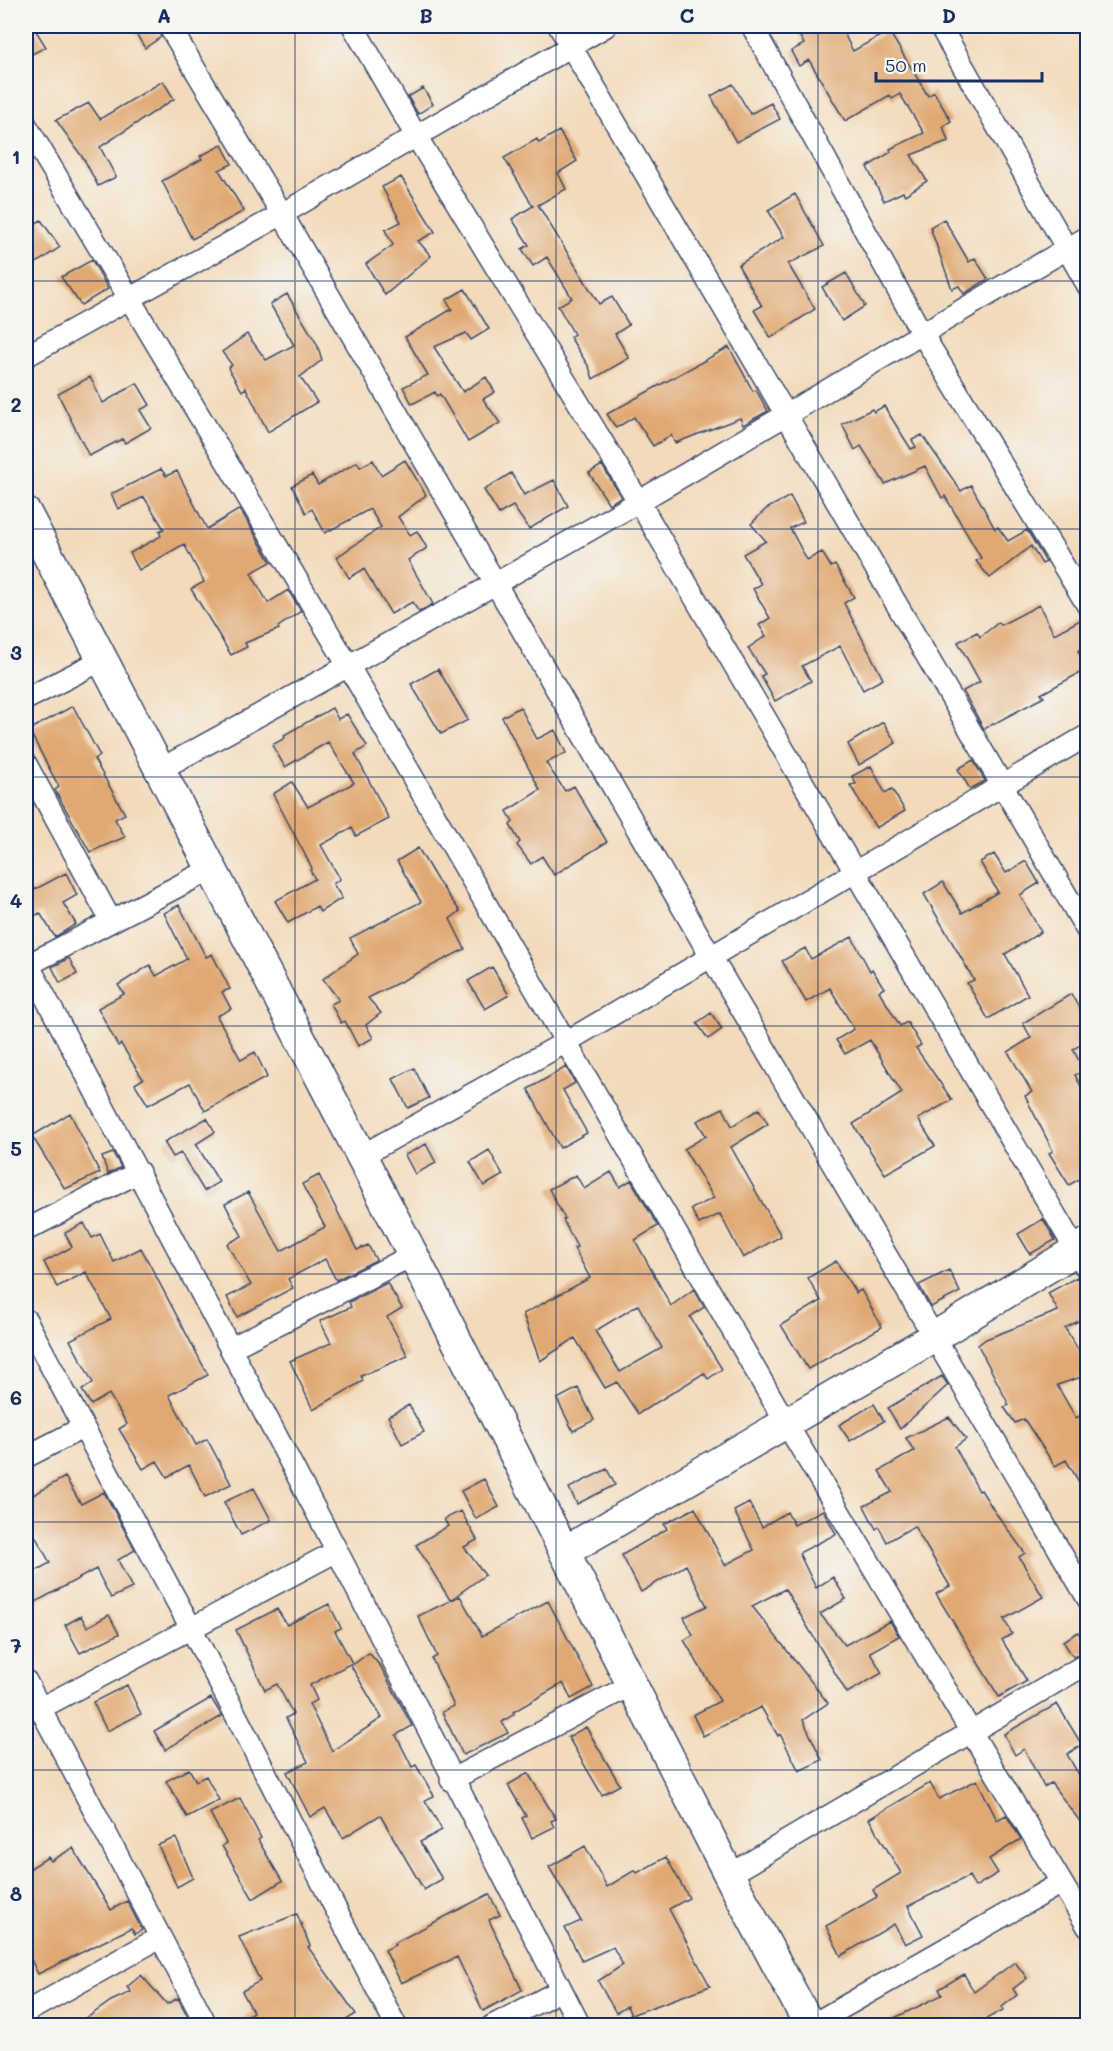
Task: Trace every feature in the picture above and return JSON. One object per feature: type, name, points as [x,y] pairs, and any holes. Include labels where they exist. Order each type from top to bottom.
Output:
[{"type":"street","points":[[169,26],[282,214],[710,955],[1088,1599]]},
{"type":"street","points":[[352,26],[416,136],[639,502],[853,871],[1083,1255],[934,1337],[564,1552]]},
{"type":"street","points":[[560,26],[1088,932]]},
{"type":"street","points":[[26,356],[282,214],[606,26]]},
{"type":"street","points":[[752,26],[921,332],[1088,606]]},
{"type":"street","points":[[940,26],[1088,286]]},
{"type":"street","points":[[26,125],[349,667],[675,1227],[786,1424],[971,1732],[1059,1884],[1088,1928]]},
{"type":"street","points":[[159,770],[349,667],[639,502],[921,332],[1088,237]]},
{"type":"street","points":[[26,513],[100,661],[212,869],[413,1255],[729,1875],[810,2025],[1059,1884]]},
{"type":"street","points":[[26,699],[100,661]]},
{"type":"street","points":[[361,1156],[566,1042],[710,955],[1088,735]]},
{"type":"street","points":[[26,764],[111,921]]},
{"type":"street","points":[[212,869],[27,965],[139,1172],[337,1551],[452,1780],[580,2025]]},
{"type":"street","points":[[26,1230],[139,1172]]},
{"type":"street","points":[[231,1348],[413,1255]]},
{"type":"street","points":[[26,1320],[191,1628],[396,2025]]},
{"type":"street","points":[[26,1457],[82,1428]]},
{"type":"street","points":[[39,1709],[337,1551]]},
{"type":"street","points":[[729,1875],[1088,1663]]},
{"type":"street","points":[[26,1681],[159,1938],[207,2025]]},
{"type":"street","points":[[452,1780],[631,1685]]},
{"type":"street","points":[[26,2012],[159,1938]]},
{"type":"street","points":[[492,2025],[561,1990]]},
{"type":"building","points":[[26,26],[33,26],[46,47],[26,57]]},
{"type":"building","points":[[131,26],[156,26],[161,37],[145,48]]},
{"type":"building","points":[[811,26],[840,26],[853,51],[889,31],[928,96],[934,92],[951,121],[943,126],[948,141],[911,155],[927,181],[905,195],[903,192],[884,201],[867,167],[891,152],[890,149],[924,133],[900,94],[892,99],[890,95],[845,121],[809,60],[799,66],[791,51],[804,44],[798,33]]},
{"type":"building","points":[[163,81],[174,99],[100,147],[116,177],[98,186],[85,161],[56,120],[89,103],[100,119]]},
{"type":"building","points":[[733,84],[750,114],[771,103],[780,119],[736,142],[711,96]]},
{"type":"building","points":[[423,88],[433,104],[418,114],[408,97]]},
{"type":"building","points":[[559,131],[577,161],[558,173],[566,189],[538,205],[599,304],[612,297],[629,325],[615,334],[629,358],[593,379],[589,367],[570,337],[574,334],[558,306],[572,298],[547,257],[533,266],[522,249],[529,245],[512,219],[533,206],[504,158],[537,139],[539,143]]},
{"type":"building","points":[[222,145],[232,164],[219,170],[244,211],[192,239],[162,181],[202,159],[200,156]]},
{"type":"building","points":[[401,177],[435,232],[418,241],[431,256],[385,295],[366,264],[393,245],[385,230],[401,222],[382,187]]},
{"type":"building","points":[[795,194],[824,246],[788,264],[815,309],[771,338],[754,310],[762,306],[738,265],[784,237],[768,210]]},
{"type":"building","points":[[944,219],[969,262],[975,258],[988,279],[964,294],[959,286],[952,289],[930,227]]},
{"type":"building","points":[[41,220],[60,247],[32,266],[26,255],[26,229]]},
{"type":"building","points":[[92,260],[108,289],[81,305],[61,277]]},
{"type":"building","points":[[846,273],[865,306],[842,321],[822,287]]},
{"type":"building","points":[[465,289],[489,329],[471,340],[466,333],[434,347],[463,392],[486,377],[495,392],[483,399],[500,423],[468,442],[440,394],[437,396],[435,392],[412,404],[403,387],[428,375],[405,337],[452,309],[446,300]]},
{"type":"building","points":[[287,294],[317,344],[322,360],[300,377],[317,402],[268,432],[246,388],[242,391],[228,368],[232,365],[222,352],[247,334],[266,360],[294,345],[270,304]]},
{"type":"building","points":[[729,347],[753,391],[756,390],[768,411],[743,425],[740,418],[675,443],[671,435],[653,446],[634,417],[616,428],[607,414]]},
{"type":"building","points":[[90,377],[103,403],[137,383],[150,405],[140,410],[151,428],[125,443],[122,439],[89,456],[58,394]]},
{"type":"building","points":[[884,406],[911,449],[916,447],[912,440],[922,435],[961,491],[971,485],[995,529],[998,527],[1008,541],[1027,530],[1046,562],[1042,564],[1031,546],[990,578],[976,561],[981,558],[945,496],[942,498],[925,466],[885,484],[861,446],[855,450],[842,424],[872,409],[874,412]]},
{"type":"building","points":[[373,460],[381,475],[405,460],[426,495],[398,517],[410,535],[417,531],[427,548],[408,560],[433,604],[419,612],[412,602],[391,614],[364,569],[349,578],[337,557],[381,527],[370,509],[325,533],[312,509],[306,513],[292,486],[312,475],[318,485],[357,462],[360,467]]},
{"type":"building","points":[[602,465],[621,497],[609,504],[589,473]]},
{"type":"building","points":[[161,469],[166,476],[177,471],[207,529],[240,509],[271,562],[251,573],[268,603],[288,590],[301,611],[278,627],[279,629],[245,643],[247,647],[231,655],[191,589],[204,582],[184,544],[139,570],[130,553],[161,536],[159,531],[164,529],[144,497],[118,509],[111,494]]},
{"type":"building","points":[[511,473],[524,495],[554,480],[568,506],[529,529],[513,506],[499,514],[484,490]]},
{"type":"building","points":[[790,496],[804,522],[790,528],[807,560],[822,552],[831,567],[835,565],[854,597],[844,603],[883,679],[863,690],[840,646],[802,666],[811,681],[775,701],[761,676],[765,674],[748,648],[766,636],[759,625],[770,618],[753,589],[761,584],[743,554],[766,541],[751,524],[766,509]]},
{"type":"building","points":[[1039,605],[1054,634],[1080,620],[1088,633],[1088,646],[1078,651],[1087,669],[1041,694],[1044,697],[984,729],[963,691],[980,682],[958,642],[977,632],[980,637],[999,622],[1001,625]]},
{"type":"building","points":[[438,669],[468,720],[441,734],[411,684]]},
{"type":"building","points":[[73,706],[100,756],[94,759],[125,814],[115,819],[125,837],[90,852],[55,790],[59,787],[29,730]]},
{"type":"building","points":[[520,707],[537,739],[555,730],[566,753],[546,763],[565,791],[574,786],[607,842],[554,875],[542,856],[531,864],[517,845],[520,842],[510,825],[513,822],[507,811],[540,790],[502,717]]},
{"type":"building","points":[[332,708],[338,719],[347,714],[367,746],[355,754],[389,819],[356,836],[352,828],[321,845],[340,879],[333,884],[342,898],[320,912],[317,906],[288,923],[275,901],[315,879],[310,870],[312,868],[273,794],[292,782],[308,807],[354,783],[328,742],[285,767],[272,745],[285,738],[284,735]]},
{"type":"building","points":[[883,722],[896,743],[859,765],[848,744]]},
{"type":"building","points":[[973,760],[985,781],[970,789],[958,769]]},
{"type":"building","points":[[871,766],[885,793],[892,789],[905,811],[876,828],[850,785],[856,784],[852,776]]},
{"type":"building","points":[[418,848],[437,880],[460,911],[450,919],[465,949],[368,998],[381,1013],[366,1025],[373,1038],[358,1046],[345,1021],[341,1023],[331,1004],[339,1000],[323,979],[358,954],[350,938],[421,902],[397,861]]},
{"type":"building","points":[[994,854],[1006,873],[1026,861],[1039,883],[1020,895],[1041,932],[1005,954],[1028,995],[988,1019],[967,983],[974,980],[924,894],[943,882],[962,913],[998,892],[980,862]]},
{"type":"building","points":[[66,873],[77,895],[63,903],[76,924],[55,937],[40,913],[26,920],[26,894]]},
{"type":"building","points":[[179,905],[206,957],[212,954],[230,989],[222,992],[231,1009],[217,1016],[241,1060],[255,1052],[267,1077],[205,1111],[190,1083],[148,1105],[135,1084],[143,1079],[121,1044],[118,1046],[98,1008],[124,994],[118,985],[150,965],[156,976],[187,959],[164,913]]},
{"type":"building","points":[[852,937],[870,971],[872,969],[884,988],[879,991],[900,1026],[907,1022],[921,1045],[916,1048],[952,1100],[918,1119],[935,1146],[885,1174],[853,1124],[902,1093],[870,1040],[845,1054],[836,1040],[854,1029],[830,988],[806,1002],[782,961],[805,948],[811,959]]},
{"type":"building","points":[[69,958],[77,974],[60,983],[52,967]]},
{"type":"building","points":[[492,967],[509,995],[485,1009],[468,981]]},
{"type":"building","points":[[1071,994],[1080,1009],[1088,1005],[1088,1041],[1073,1049],[1084,1071],[1075,1075],[1088,1099],[1088,1174],[1069,1185],[1049,1153],[1053,1151],[1025,1096],[1032,1092],[1008,1052],[1031,1038],[1023,1023]]},
{"type":"building","points":[[711,1013],[722,1029],[708,1039],[697,1023]]},
{"type":"building","points":[[566,1067],[575,1083],[563,1090],[587,1133],[560,1148],[528,1089]]},
{"type":"building","points":[[414,1068],[429,1098],[408,1108],[393,1079]]},
{"type":"building","points":[[723,1108],[732,1126],[759,1109],[768,1124],[731,1147],[781,1236],[743,1258],[720,1214],[699,1224],[691,1209],[714,1198],[684,1149],[706,1136],[697,1121]]},
{"type":"building","points":[[70,1113],[100,1173],[65,1189],[32,1136]]},
{"type":"building","points":[[207,1118],[215,1132],[196,1144],[219,1182],[204,1191],[181,1153],[173,1157],[164,1142]]},
{"type":"building","points":[[426,1144],[436,1163],[415,1174],[405,1155]]},
{"type":"building","points":[[489,1150],[503,1175],[484,1186],[470,1162]]},
{"type":"building","points":[[113,1153],[121,1167],[108,1174],[102,1157]]},
{"type":"building","points":[[611,1172],[620,1187],[631,1180],[658,1226],[635,1240],[671,1306],[694,1289],[704,1307],[690,1317],[722,1369],[708,1379],[704,1373],[638,1414],[617,1382],[605,1388],[575,1338],[540,1361],[523,1314],[590,1278],[574,1248],[577,1247],[563,1220],[565,1219],[549,1189],[576,1175],[584,1189]],"holes":[[[638,1305],[662,1348],[620,1372],[595,1331]]]},
{"type":"building","points":[[319,1175],[357,1250],[368,1245],[376,1260],[336,1280],[325,1259],[288,1279],[293,1288],[237,1317],[227,1297],[251,1285],[227,1244],[242,1236],[225,1204],[248,1192],[281,1251],[325,1227],[302,1184]]},
{"type":"building","points":[[1043,1219],[1055,1240],[1030,1254],[1018,1234]]},
{"type":"building","points":[[84,1223],[92,1238],[100,1234],[114,1262],[141,1248],[208,1375],[169,1395],[196,1445],[207,1439],[231,1484],[205,1497],[189,1465],[167,1477],[157,1461],[143,1469],[119,1429],[127,1424],[109,1394],[91,1405],[82,1390],[93,1383],[70,1340],[111,1319],[86,1272],[57,1287],[44,1262],[72,1247],[65,1233]]},
{"type":"building","points":[[836,1261],[856,1293],[861,1290],[882,1327],[808,1369],[781,1325],[821,1301],[808,1278]]},
{"type":"building","points":[[949,1270],[960,1292],[931,1307],[919,1285]]},
{"type":"building","points":[[1077,1277],[1088,1293],[1088,1316],[1065,1328],[1088,1366],[1088,1375],[1057,1385],[1076,1418],[1088,1412],[1088,1497],[1066,1460],[1055,1466],[1024,1419],[1015,1423],[1004,1407],[1009,1405],[978,1345],[986,1339],[1058,1311],[1048,1293]]},
{"type":"building","points":[[387,1283],[402,1308],[387,1317],[408,1356],[361,1376],[363,1381],[313,1410],[290,1361],[331,1343],[320,1321],[351,1307],[349,1302]]},
{"type":"building","points":[[942,1376],[948,1385],[900,1429],[888,1408]]},
{"type":"building","points":[[578,1388],[594,1420],[573,1431],[557,1399]]},
{"type":"building","points":[[874,1404],[884,1421],[850,1441],[839,1425]]},
{"type":"building","points":[[409,1405],[424,1432],[402,1444],[388,1416]]},
{"type":"building","points":[[949,1417],[966,1439],[955,1447],[979,1491],[981,1490],[1025,1553],[1019,1557],[1043,1597],[1004,1619],[1012,1634],[1002,1640],[1027,1681],[999,1697],[936,1594],[950,1586],[914,1526],[887,1542],[879,1527],[876,1529],[864,1506],[892,1492],[879,1471],[914,1451],[906,1438]]},
{"type":"building","points":[[607,1469],[615,1485],[577,1504],[569,1488]]},
{"type":"building","points":[[65,1477],[81,1504],[104,1492],[135,1550],[118,1560],[132,1588],[111,1598],[96,1569],[32,1604],[26,1592],[26,1576],[50,1563],[26,1519],[26,1499]]},
{"type":"building","points":[[484,1479],[499,1507],[476,1519],[461,1491]]},
{"type":"building","points":[[254,1488],[271,1520],[241,1535],[224,1502]]},
{"type":"building","points":[[749,1503],[762,1527],[787,1512],[794,1525],[823,1510],[836,1534],[799,1553],[816,1588],[833,1577],[846,1599],[820,1614],[845,1645],[890,1621],[899,1636],[870,1652],[882,1673],[847,1693],[785,1589],[752,1606],[828,1703],[803,1720],[822,1760],[799,1771],[780,1734],[778,1736],[761,1707],[703,1736],[693,1715],[720,1701],[684,1640],[693,1635],[684,1617],[707,1606],[686,1565],[641,1592],[622,1555],[667,1529],[664,1524],[695,1508],[725,1565],[754,1550],[734,1511]]},
{"type":"building","points":[[461,1511],[477,1540],[464,1547],[485,1575],[450,1600],[416,1545],[448,1526],[444,1519]]},
{"type":"building","points":[[460,1596],[482,1636],[548,1601],[593,1687],[571,1699],[563,1683],[513,1712],[514,1714],[502,1722],[508,1733],[463,1755],[442,1712],[454,1706],[432,1659],[437,1656],[418,1616]]},
{"type":"building","points":[[329,1604],[341,1628],[335,1631],[352,1663],[310,1685],[317,1700],[309,1704],[332,1751],[382,1718],[351,1666],[369,1653],[381,1667],[412,1726],[396,1735],[412,1767],[416,1765],[434,1796],[425,1800],[442,1830],[420,1842],[442,1879],[424,1890],[380,1815],[343,1838],[325,1808],[310,1817],[287,1772],[308,1762],[286,1718],[293,1714],[277,1684],[265,1690],[236,1630],[277,1609],[287,1625]]},
{"type":"building","points":[[109,1615],[119,1634],[80,1653],[65,1625],[81,1616],[87,1627]]},
{"type":"building","points":[[1078,1632],[1088,1650],[1073,1657],[1063,1641]]},
{"type":"building","points":[[127,1685],[141,1714],[107,1731],[93,1702]]},
{"type":"building","points":[[211,1698],[222,1716],[165,1750],[154,1731]]},
{"type":"building","points":[[1057,1704],[1082,1745],[1067,1754],[1088,1791],[1088,1832],[1051,1783],[1044,1787],[1024,1749],[1015,1755],[1004,1734]]},
{"type":"building","points":[[586,1727],[620,1785],[602,1795],[568,1737]]},
{"type":"building","points":[[189,1769],[196,1781],[206,1776],[219,1800],[187,1817],[166,1781]]},
{"type":"building","points":[[528,1773],[556,1819],[551,1821],[554,1827],[532,1838],[522,1818],[526,1816],[508,1785]]},
{"type":"building","points":[[977,1780],[997,1820],[1006,1815],[1021,1839],[989,1859],[998,1873],[975,1887],[969,1876],[908,1906],[923,1935],[905,1944],[894,1924],[841,1956],[826,1926],[877,1897],[873,1890],[901,1873],[869,1819],[930,1783],[939,1799]]},
{"type":"building","points":[[240,1798],[261,1838],[258,1840],[282,1881],[253,1899],[222,1846],[226,1843],[210,1813]]},
{"type":"building","points":[[176,1838],[193,1878],[177,1887],[158,1845]]},
{"type":"building","points":[[585,1846],[607,1887],[635,1870],[637,1873],[666,1857],[689,1898],[669,1909],[710,1986],[631,2015],[627,2006],[616,2013],[598,1981],[623,1965],[613,1947],[582,1961],[565,1928],[581,1921],[549,1867]]},
{"type":"building","points":[[73,1848],[111,1910],[127,1901],[142,1930],[135,1934],[131,1928],[38,1974],[26,1949],[26,1871],[48,1857],[51,1861]]},
{"type":"building","points":[[489,1894],[500,1915],[489,1920],[522,1990],[483,2011],[457,1957],[401,1983],[385,1950],[395,1945],[394,1943]]},
{"type":"building","points":[[297,1914],[310,1946],[308,1947],[356,2014],[338,2025],[232,2025],[253,2012],[242,1991],[260,1981],[239,1937]]},
{"type":"building","points":[[1015,1962],[1027,1978],[1013,1989],[1017,1995],[1002,2007],[1003,2010],[975,2025],[880,2025],[942,1995],[939,1989],[964,1974],[974,1992]]},
{"type":"building","points":[[141,1975],[167,2004],[178,1998],[192,2025],[77,2025],[111,2001],[131,1992],[127,1987]]}]
